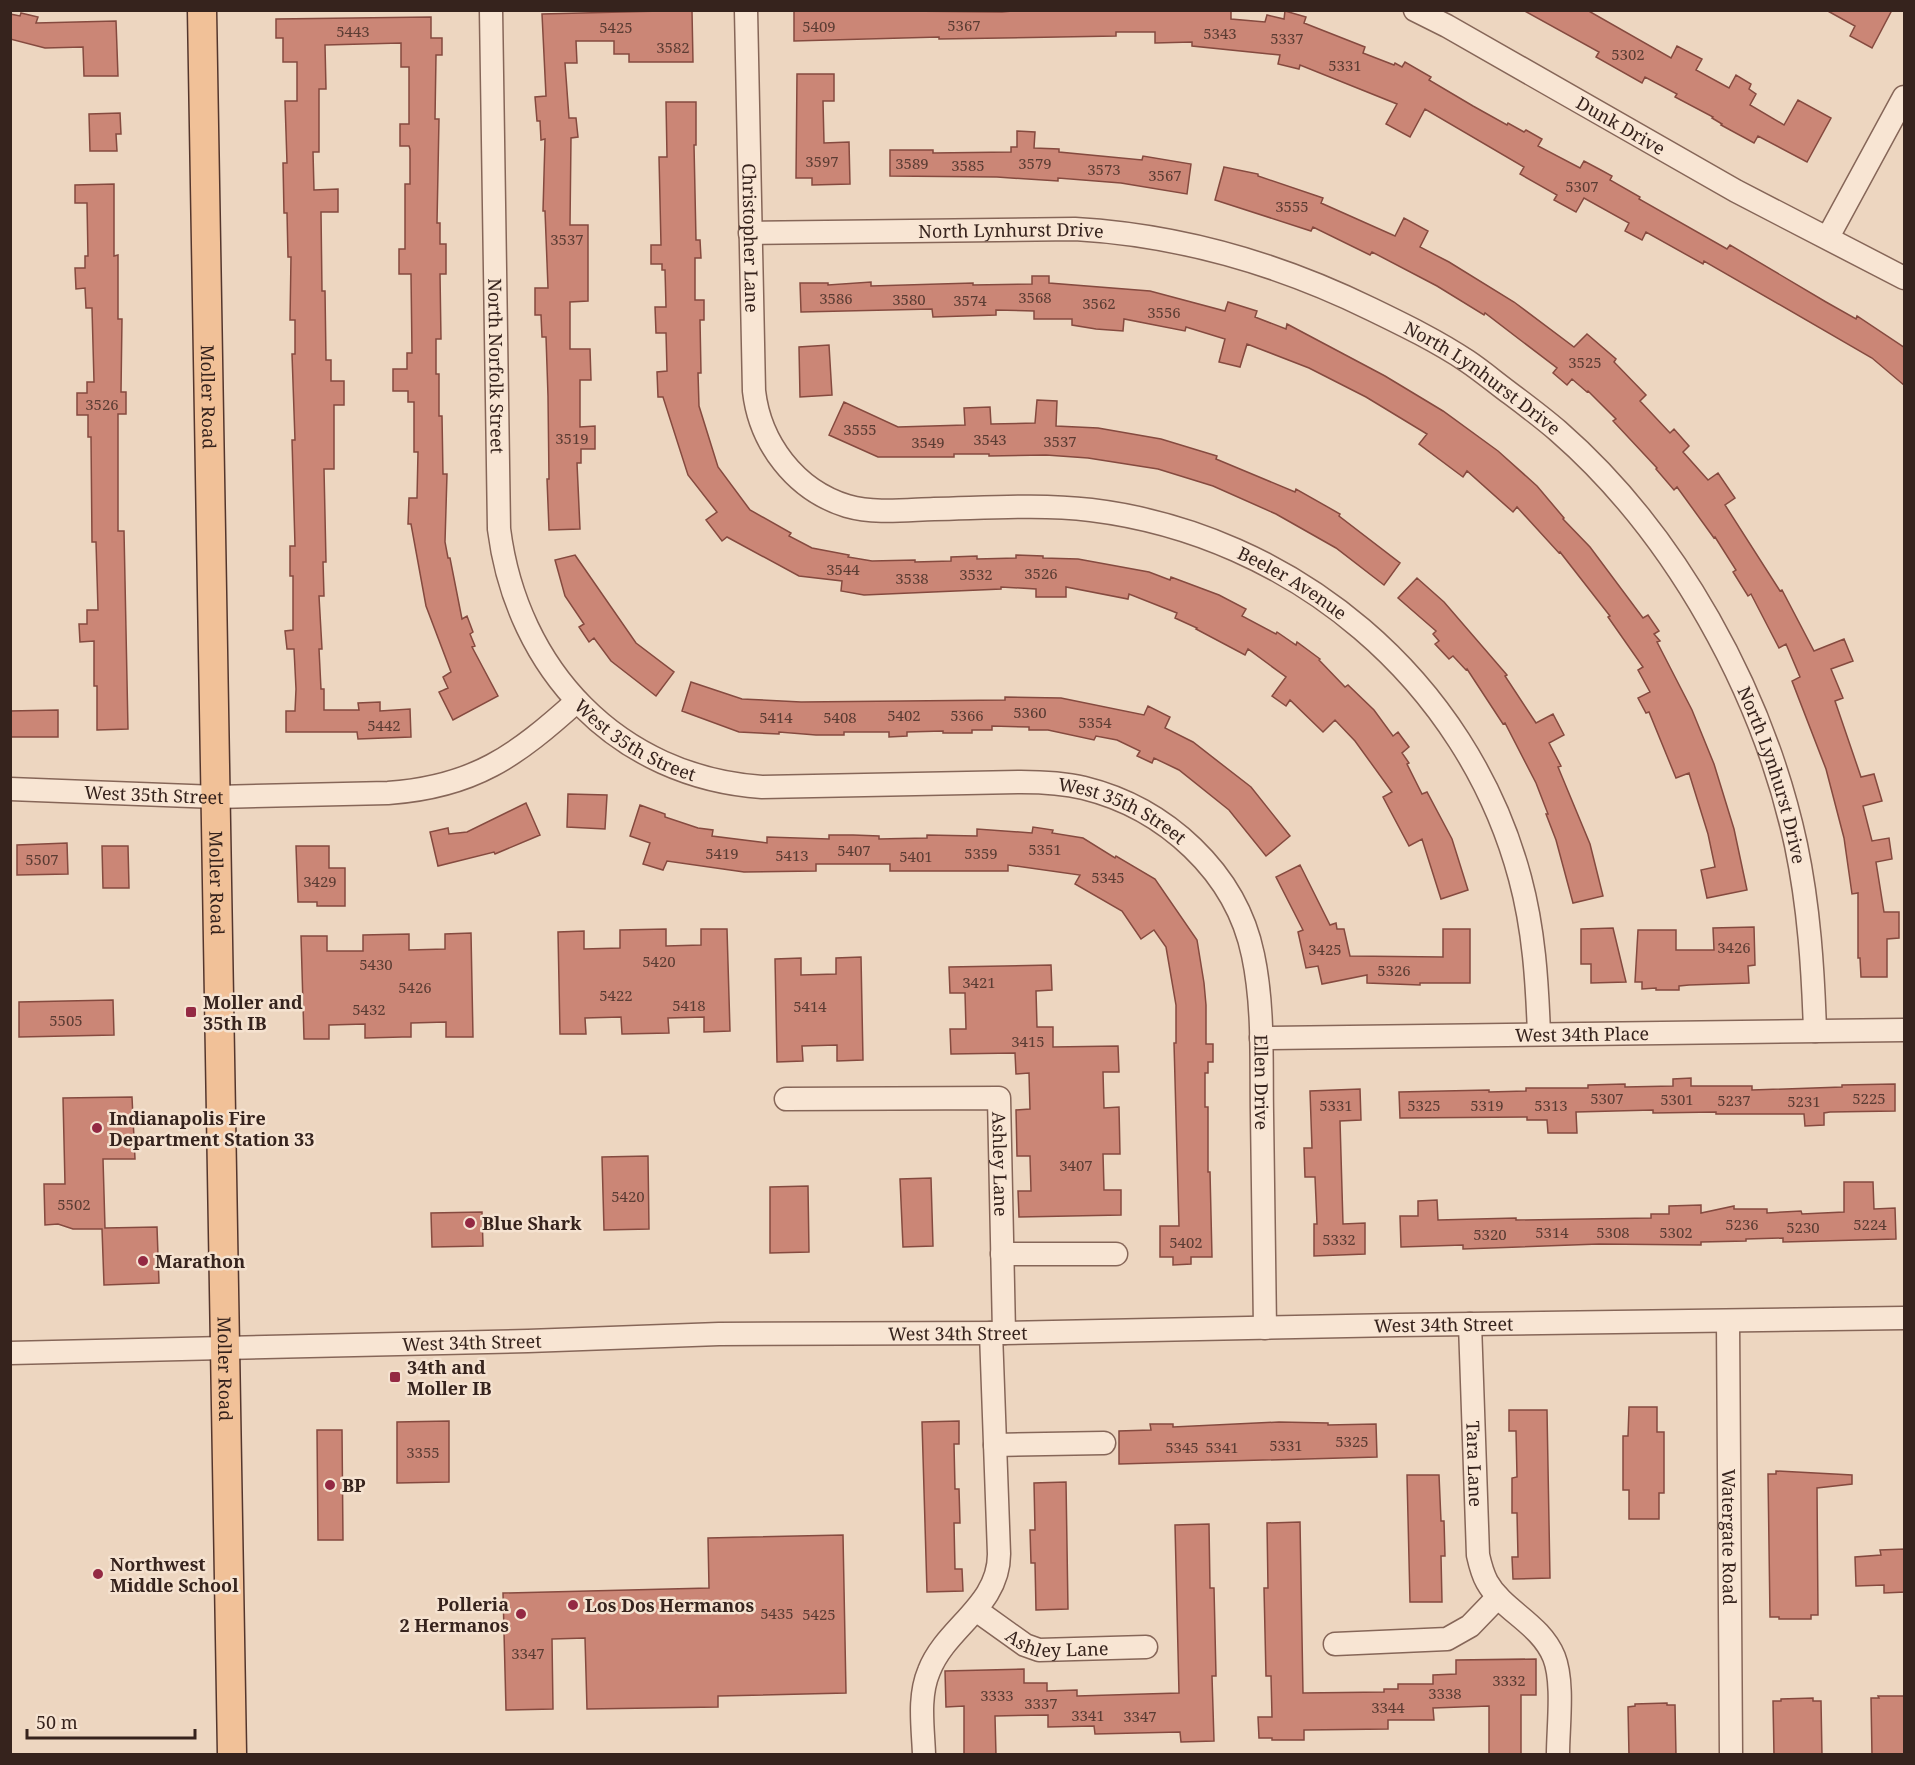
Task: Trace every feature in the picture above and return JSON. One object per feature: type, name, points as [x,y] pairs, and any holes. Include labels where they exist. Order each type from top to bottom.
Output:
[{"type":"main road","name":"Moller Road","points":[[202,10],[232,1755]]},
{"type":"street","name":"North Norfolk Street","points":[[490,10],[500,539],[508,581],[523,622],[544,658],[577,701]]},
{"type":"street","name":"Christopher Lane","points":[[746,10],[755,402],[764,433],[781,459]]},
{"type":"street","name":"Dunk Drive","points":[[1415,10],[1736,191],[1905,278]]},
{"type":"street","points":[[1828,237],[1905,97]]},
{"type":"street","name":"North Lynhurst Drive","points":[[750,233],[1075,229],[1170,242],[1244,259],[1336,291],[1469,362],[1560,432],[1618,491],[1679,571],[1706,613],[1729,657],[1768,747],[1796,843],[1809,926],[1815,1031]]},
{"type":"street","name":"Beeler Avenue","points":[[781,459],[794,475],[810,487],[834,501],[853,507],[890,511],[1059,508],[1107,512],[1162,523],[1252,557],[1295,581],[1348,617],[1415,681],[1452,728],[1472,760],[1500,817],[1520,878],[1531,928],[1536,967],[1539,1034]]},
{"type":"street","name":"West 35th Street","points":[[10,789],[216,796],[410,791],[451,782],[482,771],[508,757],[534,739],[577,701],[607,730],[634,748],[672,766],[711,779],[762,787],[1021,782],[1062,784],[1084,788],[1141,808],[1198,853]]},
{"type":"street","name":"Ellen Drive","points":[[1198,853],[1223,885],[1234,905],[1251,945],[1259,996],[1265,1328]]},
{"type":"street","name":"West 34th Place","points":[[1261,1038],[1905,1030]]},
{"type":"street","name":"Ashley Lane","points":[[786,1100],[999,1098],[1002,1254],[995,1445],[998,1571],[993,1586],[976,1610],[945,1643],[929,1671],[923,1696],[924,1755]]},
{"type":"street","points":[[1002,1254],[1116,1254]]},
{"type":"street","name":"West 34th Street","points":[[10,1353],[719,1334],[998,1333],[1905,1318]]},
{"type":"street","name":"Watergate Road","points":[[1728,1321],[1731,1755]]},
{"type":"street","name":"Tara Lane","points":[[1470,1324],[1478,1555],[1487,1584],[1545,1641],[1554,1658],[1558,1678],[1558,1755]]},
{"type":"street","points":[[995,1445],[1104,1443]]},
{"type":"street","points":[[1335,1644],[1447,1639],[1470,1626],[1498,1597]]},
{"type":"street","name":"Ashley Lane","points":[[976,1610],[1025,1645],[1039,1650],[1146,1647]]},
{"type":"building","points":[[794,10],[1002,12],[1022,10],[1231,10],[1231,19],[1265,22],[1267,15],[1284,19],[1285,11],[1306,17],[1304,23],[1365,47],[1363,53],[1402,67],[1405,62],[1431,77],[1429,80],[1473,106],[1507,125],[1508,123],[1524,132],[1526,130],[1542,139],[1538,146],[1580,168],[1584,161],[1612,176],[1610,180],[1640,197],[1639,199],[1727,249],[1730,245],[1856,319],[1857,316],[1905,348],[1905,386],[1872,358],[1704,261],[1703,264],[1646,232],[1642,240],[1625,231],[1629,223],[1584,198],[1576,212],[1554,200],[1557,195],[1520,174],[1524,167],[1425,109],[1410,137],[1386,124],[1397,104],[1300,65],[1299,69],[1278,64],[1280,55],[1192,46],[1192,42],[1155,43],[1155,32],[1116,32],[1116,36],[794,41]]},
{"type":"building","points":[[1523,10],[1587,10],[1671,58],[1677,46],[1702,59],[1696,70],[1729,88],[1736,75],[1751,84],[1749,89],[1756,94],[1750,105],[1784,125],[1798,100],[1831,118],[1807,162],[1758,136],[1754,143],[1721,125],[1713,117],[1675,97],[1677,94],[1645,77],[1642,83],[1596,57],[1599,52]]},
{"type":"building","points":[[1826,10],[1892,10],[1872,48],[1850,36],[1855,26]]},
{"type":"building","points":[[692,11],[693,62],[629,62],[629,54],[614,54],[614,41],[576,41],[577,63],[565,63],[569,118],[576,118],[578,137],[571,138],[570,225],[588,225],[588,301],[570,302],[570,349],[590,349],[591,380],[580,380],[580,427],[595,426],[595,449],[581,449],[581,463],[577,463],[580,529],[549,530],[546,337],[542,337],[541,315],[535,315],[535,288],[548,288],[545,211],[543,211],[545,139],[541,140],[535,97],[546,96],[542,14]]},
{"type":"building","points":[[21,13],[38,17],[36,23],[116,21],[118,76],[84,76],[83,47],[45,48],[10,39],[10,14],[20,16]]},
{"type":"building","points":[[431,17],[431,38],[442,38],[442,55],[436,55],[435,119],[439,119],[437,223],[440,223],[440,244],[446,244],[446,274],[440,274],[441,339],[436,339],[436,374],[439,374],[439,416],[442,416],[443,474],[447,474],[445,542],[462,619],[467,616],[473,632],[470,634],[475,646],[472,647],[498,696],[453,720],[439,692],[448,688],[443,677],[451,672],[426,606],[411,524],[408,524],[409,498],[417,498],[418,452],[414,452],[414,402],[408,402],[408,391],[393,391],[393,369],[407,369],[407,353],[412,353],[411,274],[399,274],[399,249],[405,249],[405,184],[410,184],[410,149],[409,146],[400,146],[400,124],[409,124],[409,67],[401,67],[401,43],[325,45],[326,89],[319,89],[319,152],[313,152],[314,190],[338,189],[338,212],[321,212],[322,291],[325,291],[326,360],[331,360],[331,381],[344,381],[344,405],[334,405],[334,469],[324,469],[326,562],[323,562],[324,596],[319,596],[322,649],[319,649],[321,689],[324,689],[324,710],[359,710],[358,703],[380,702],[380,711],[410,709],[411,737],[358,739],[357,732],[286,732],[286,711],[295,711],[296,689],[294,649],[287,649],[285,631],[293,630],[293,576],[290,576],[290,546],[295,546],[292,354],[295,354],[295,320],[290,320],[291,257],[288,257],[287,213],[284,213],[283,163],[287,163],[285,101],[297,101],[297,62],[283,62],[283,38],[276,38],[276,19]]},
{"type":"building","points":[[797,74],[834,74],[834,101],[823,101],[824,143],[849,142],[850,184],[812,185],[812,178],[796,178]]},
{"type":"building","points":[[666,102],[696,102],[696,145],[694,145],[696,240],[700,240],[701,258],[695,258],[695,300],[704,300],[704,320],[700,320],[699,406],[718,467],[750,510],[791,533],[789,536],[812,548],[849,555],[848,557],[872,561],[915,560],[915,562],[951,561],[951,557],[1016,558],[1016,555],[1078,559],[1149,572],[1170,580],[1171,577],[1219,595],[1246,609],[1242,616],[1276,634],[1277,632],[1296,645],[1297,642],[1320,659],[1345,687],[1348,685],[1374,710],[1393,736],[1398,732],[1409,747],[1402,753],[1409,763],[1407,764],[1422,794],[1427,792],[1452,839],[1468,890],[1441,899],[1422,839],[1409,846],[1383,797],[1392,792],[1355,741],[1335,720],[1323,732],[1290,700],[1286,706],[1272,696],[1286,677],[1248,649],[1245,655],[1175,618],[1177,613],[1129,594],[1128,599],[1066,587],[1066,597],[1036,597],[1036,589],[1001,587],[1001,589],[864,595],[841,591],[842,581],[799,576],[727,537],[722,541],[706,520],[717,512],[688,475],[663,397],[658,397],[657,372],[667,371],[666,333],[656,333],[655,307],[666,307],[665,270],[662,270],[662,264],[651,264],[651,245],[661,245],[659,157],[667,157]]},
{"type":"building","points":[[120,113],[121,134],[116,134],[117,151],[90,151],[89,114]]},
{"type":"building","points":[[1017,131],[1035,132],[1034,148],[1142,160],[1143,156],[1191,164],[1187,194],[1121,183],[1058,178],[1058,181],[997,177],[890,176],[890,150],[933,150],[933,153],[1011,152],[1011,147],[1017,147]]},
{"type":"building","points":[[1224,167],[1258,174],[1258,176],[1323,198],[1321,203],[1395,236],[1404,218],[1428,231],[1420,247],[1514,302],[1574,347],[1587,334],[1616,359],[1614,362],[1646,395],[1640,401],[1670,433],[1674,429],[1689,446],[1683,452],[1708,480],[1718,473],[1735,498],[1725,505],[1780,591],[1782,590],[1814,651],[1844,639],[1853,661],[1831,669],[1843,698],[1835,701],[1861,777],[1874,774],[1882,801],[1863,806],[1872,841],[1889,838],[1892,859],[1876,862],[1884,912],[1899,912],[1899,938],[1887,939],[1887,977],[1861,977],[1860,958],[1858,958],[1858,893],[1852,894],[1844,838],[1826,769],[1792,681],[1800,677],[1786,644],[1779,648],[1751,594],[1748,596],[1733,572],[1736,570],[1715,537],[1677,487],[1674,490],[1657,468],[1613,421],[1616,419],[1588,391],[1572,379],[1567,385],[1553,373],[1557,368],[1485,313],[1484,315],[1437,286],[1372,252],[1370,255],[1313,227],[1311,231],[1215,200]]},
{"type":"building","points":[[114,184],[114,256],[118,255],[118,319],[122,319],[121,392],[126,392],[126,414],[118,414],[118,531],[124,531],[128,729],[97,730],[94,641],[80,642],[79,624],[87,624],[87,610],[98,610],[96,542],[92,542],[91,437],[88,437],[88,415],[77,415],[77,393],[87,393],[87,382],[94,382],[92,308],[86,308],[85,288],[76,289],[75,268],[85,268],[85,256],[88,256],[87,203],[75,203],[75,185]]},
{"type":"building","points":[[1032,276],[1049,276],[1049,283],[1150,291],[1225,311],[1228,302],[1257,311],[1255,317],[1286,329],[1287,324],[1385,376],[1443,411],[1498,451],[1537,486],[1563,519],[1590,547],[1643,618],[1648,615],[1659,631],[1654,634],[1660,641],[1657,642],[1692,710],[1714,764],[1734,829],[1747,890],[1707,898],[1701,870],[1715,867],[1708,834],[1689,773],[1676,778],[1649,712],[1646,713],[1638,698],[1650,692],[1638,670],[1643,667],[1608,617],[1610,616],[1560,552],[1517,507],[1513,512],[1467,471],[1463,477],[1419,444],[1427,434],[1366,397],[1309,368],[1247,344],[1240,367],[1219,362],[1225,339],[1186,327],[1185,331],[1124,319],[1123,331],[1096,329],[1072,325],[1072,319],[1034,319],[1034,311],[996,310],[996,315],[933,317],[932,309],[801,312],[800,283],[828,283],[828,285],[871,282],[871,286],[1032,284]]},
{"type":"building","points":[[829,345],[832,395],[800,397],[799,347]]},
{"type":"building","points":[[1037,400],[1057,401],[1056,426],[1098,428],[1161,439],[1217,456],[1216,459],[1295,492],[1296,489],[1340,514],[1339,516],[1400,563],[1384,585],[1336,548],[1276,514],[1213,486],[1158,469],[1088,458],[1046,455],[954,454],[954,457],[878,457],[829,435],[844,402],[898,427],[965,425],[964,408],[990,407],[991,424],[1035,423]]},
{"type":"building","points":[[575,555],[636,643],[674,672],[656,696],[611,661],[594,638],[589,642],[579,627],[584,624],[565,596],[555,560]]},
{"type":"building","points":[[1417,578],[1444,602],[1507,675],[1505,676],[1536,723],[1553,714],[1564,735],[1549,743],[1561,766],[1558,767],[1590,844],[1603,896],[1573,903],[1556,840],[1546,814],[1548,814],[1536,783],[1505,723],[1503,724],[1467,669],[1453,656],[1449,659],[1435,644],[1439,641],[1433,634],[1436,631],[1398,598]]},
{"type":"building","points":[[691,682],[742,699],[801,702],[1005,700],[1005,697],[1061,698],[1144,715],[1148,706],[1170,717],[1165,728],[1193,742],[1251,787],[1290,836],[1266,856],[1229,810],[1179,770],[1154,758],[1152,763],[1137,756],[1140,751],[1117,740],[1096,736],[1094,740],[1048,730],[1029,730],[1029,727],[992,726],[992,730],[972,730],[972,733],[907,732],[907,736],[889,737],[889,732],[844,732],[844,735],[816,735],[739,732],[682,711]]},
{"type":"building","points":[[58,710],[58,737],[10,737],[10,711]]},
{"type":"building","points":[[568,794],[607,795],[605,829],[567,827]]},
{"type":"building","points":[[526,803],[540,835],[495,854],[494,852],[438,866],[430,832],[448,828],[449,834],[467,832]]},
{"type":"building","points":[[640,805],[665,814],[665,817],[698,828],[713,830],[712,836],[767,843],[767,837],[829,839],[829,835],[853,835],[879,836],[879,839],[927,838],[927,835],[977,836],[977,829],[1032,833],[1033,827],[1083,838],[1155,879],[1197,940],[1204,983],[1206,1044],[1213,1044],[1213,1062],[1208,1062],[1208,1073],[1205,1073],[1212,1257],[1191,1257],[1191,1264],[1173,1265],[1173,1257],[1160,1257],[1160,1226],[1179,1226],[1174,1043],[1176,1043],[1176,1005],[1166,947],[1154,930],[1141,939],[1122,911],[1075,884],[1080,875],[1008,865],[1008,871],[890,871],[890,864],[816,864],[816,871],[744,872],[667,861],[663,870],[643,864],[650,843],[630,836]]},
{"type":"building","points":[[67,843],[68,874],[17,875],[17,845]]},
{"type":"building","points":[[102,846],[128,846],[129,888],[103,888]]},
{"type":"building","points":[[296,846],[329,846],[329,868],[345,868],[345,906],[317,906],[317,902],[298,902]]},
{"type":"building","points":[[1300,865],[1330,925],[1336,923],[1337,929],[1344,929],[1350,956],[1443,957],[1443,929],[1470,929],[1470,983],[1420,983],[1420,985],[1367,983],[1367,975],[1322,984],[1318,966],[1306,968],[1298,932],[1303,930],[1276,877]]},
{"type":"building","points":[[1754,927],[1755,965],[1748,966],[1749,983],[1689,985],[1679,986],[1679,990],[1656,990],[1656,988],[1642,989],[1642,982],[1635,982],[1638,930],[1676,930],[1676,950],[1714,950],[1713,928]]},
{"type":"building","points":[[1613,928],[1626,982],[1591,983],[1591,964],[1581,964],[1581,929]]},
{"type":"building","points":[[666,929],[666,946],[701,945],[701,929],[727,929],[730,1031],[704,1032],[704,1017],[668,1018],[669,1033],[622,1034],[621,1017],[585,1018],[586,1034],[560,1034],[558,932],[584,931],[584,949],[620,948],[620,930]]},
{"type":"building","points":[[471,933],[473,1037],[446,1037],[446,1022],[411,1023],[411,1037],[365,1038],[365,1024],[329,1025],[329,1039],[304,1039],[301,936],[327,936],[327,951],[363,951],[363,935],[409,934],[409,950],[445,949],[445,934]]},
{"type":"building","points":[[861,957],[863,1060],[837,1061],[837,1045],[802,1046],[803,1061],[777,1062],[775,959],[801,958],[801,975],[836,974],[836,958]]},
{"type":"building","points":[[1051,965],[1052,990],[1036,991],[1037,1027],[1053,1027],[1053,1047],[1118,1046],[1119,1072],[1103,1072],[1104,1108],[1119,1107],[1120,1154],[1103,1154],[1104,1190],[1121,1190],[1121,1215],[1019,1217],[1018,1191],[1031,1191],[1030,1156],[1017,1156],[1016,1110],[1030,1109],[1029,1073],[1016,1074],[1015,1053],[951,1054],[950,1029],[966,1029],[965,993],[950,993],[949,967]]},
{"type":"building","points":[[113,1000],[114,1035],[19,1037],[19,1002]]},
{"type":"building","points":[[1691,1078],[1691,1086],[1752,1086],[1752,1090],[1895,1084],[1895,1111],[1824,1113],[1824,1125],[1805,1126],[1804,1114],[1653,1113],[1653,1110],[1576,1112],[1577,1133],[1548,1133],[1547,1120],[1527,1120],[1527,1117],[1400,1118],[1399,1092],[1526,1091],[1526,1088],[1588,1088],[1588,1085],[1625,1084],[1625,1087],[1673,1086],[1673,1079]]},
{"type":"building","points":[[1360,1089],[1361,1120],[1340,1121],[1343,1224],[1365,1223],[1365,1254],[1314,1256],[1314,1224],[1317,1224],[1315,1177],[1305,1177],[1304,1148],[1312,1148],[1310,1091]]},
{"type":"building","points":[[132,1097],[135,1159],[103,1159],[105,1228],[157,1227],[159,1283],[104,1285],[102,1229],[73,1229],[58,1224],[45,1225],[44,1184],[65,1184],[63,1098]]},
{"type":"building","points":[[648,1156],[649,1229],[604,1230],[602,1157]]},
{"type":"building","points":[[931,1178],[933,1246],[903,1247],[900,1179]]},
{"type":"building","points":[[1844,1182],[1873,1182],[1874,1209],[1895,1208],[1896,1239],[1783,1242],[1783,1238],[1701,1242],[1701,1245],[1599,1244],[1463,1249],[1463,1245],[1401,1247],[1400,1216],[1418,1216],[1418,1201],[1437,1200],[1438,1220],[1651,1218],[1651,1214],[1669,1214],[1669,1206],[1701,1205],[1701,1213],[1734,1206],[1734,1209],[1767,1209],[1767,1213],[1801,1211],[1802,1214],[1844,1212]]},
{"type":"building","points":[[808,1186],[809,1252],[770,1253],[770,1187]]},
{"type":"building","points":[[482,1212],[483,1246],[432,1247],[431,1213]]},
{"type":"building","points":[[1629,1407],[1657,1407],[1657,1432],[1664,1432],[1664,1493],[1659,1493],[1659,1519],[1629,1519],[1629,1490],[1623,1490],[1623,1436],[1628,1436]]},
{"type":"building","points":[[1509,1410],[1547,1410],[1550,1578],[1513,1579],[1512,1557],[1518,1557],[1517,1513],[1512,1513],[1512,1478],[1517,1477],[1516,1431],[1509,1431]]},
{"type":"building","points":[[449,1421],[449,1482],[397,1483],[397,1422]]},
{"type":"building","points":[[959,1421],[959,1444],[954,1444],[955,1489],[959,1489],[960,1523],[954,1523],[955,1569],[962,1569],[963,1591],[927,1592],[922,1422]]},
{"type":"building","points":[[1279,1422],[1328,1423],[1328,1425],[1376,1424],[1377,1457],[1119,1464],[1119,1431],[1151,1430],[1150,1424],[1173,1424],[1173,1427]]},
{"type":"building","name":"BP","points":[[317,1430],[342,1430],[343,1540],[318,1540]]},
{"type":"building","points":[[1776,1471],[1852,1475],[1852,1484],[1817,1488],[1818,1615],[1811,1615],[1811,1619],[1770,1617],[1768,1474],[1776,1474]]},
{"type":"building","points":[[1407,1475],[1439,1475],[1445,1556],[1441,1556],[1442,1602],[1410,1602]]},
{"type":"building","points":[[1066,1482],[1068,1609],[1036,1610],[1035,1563],[1031,1563],[1030,1530],[1035,1530],[1034,1483]]},
{"type":"building","points":[[1300,1522],[1303,1693],[1384,1692],[1384,1689],[1398,1689],[1398,1684],[1433,1684],[1433,1675],[1456,1674],[1456,1660],[1536,1659],[1536,1695],[1521,1695],[1521,1755],[1489,1755],[1489,1706],[1433,1708],[1434,1720],[1388,1720],[1388,1729],[1304,1730],[1304,1740],[1259,1738],[1258,1717],[1272,1717],[1271,1676],[1266,1676],[1264,1588],[1268,1588],[1267,1523]]},
{"type":"building","points":[[1209,1524],[1210,1588],[1214,1588],[1216,1676],[1212,1676],[1214,1741],[1181,1742],[1180,1732],[1095,1734],[1094,1726],[1048,1727],[1048,1715],[995,1716],[996,1755],[964,1755],[964,1706],[946,1707],[945,1671],[1024,1669],[1024,1683],[1047,1683],[1047,1691],[1077,1690],[1077,1696],[1179,1693],[1175,1525]]},
{"type":"building","points":[[843,1535],[846,1693],[718,1696],[718,1707],[587,1709],[585,1638],[552,1639],[553,1709],[506,1710],[503,1593],[709,1588],[708,1538]]},
{"type":"building","points":[[1905,1549],[1905,1592],[1884,1593],[1884,1585],[1856,1586],[1855,1557],[1881,1555],[1880,1550]]},
{"type":"building","points":[[1878,1696],[1905,1696],[1905,1755],[1872,1755],[1871,1698],[1879,1698]]},
{"type":"building","points":[[1813,1698],[1813,1701],[1821,1701],[1822,1755],[1774,1755],[1773,1701]]},
{"type":"building","points":[[1667,1703],[1667,1705],[1675,1705],[1676,1755],[1629,1755],[1628,1707],[1635,1706],[1635,1704]]},
{"type":"place","name":"Moller and 35th IB","points":[[191,1012]]},
{"type":"place","name":"Indianapolis Fire Department Station 33","points":[[97,1128]]},
{"type":"place","name":"Blue Shark","points":[[470,1223]]},
{"type":"place","name":"Marathon","points":[[143,1261]]},
{"type":"place","name":"34th and Moller IB","points":[[395,1377]]},
{"type":"place","name":"BP","points":[[330,1485]]},
{"type":"place","name":"Northwest Middle School","points":[[98,1574]]},
{"type":"place","name":"Los Dos Hermanos","points":[[573,1605]]},
{"type":"place","name":"Polleria 2 Hermanos","points":[[521,1614]]}]
